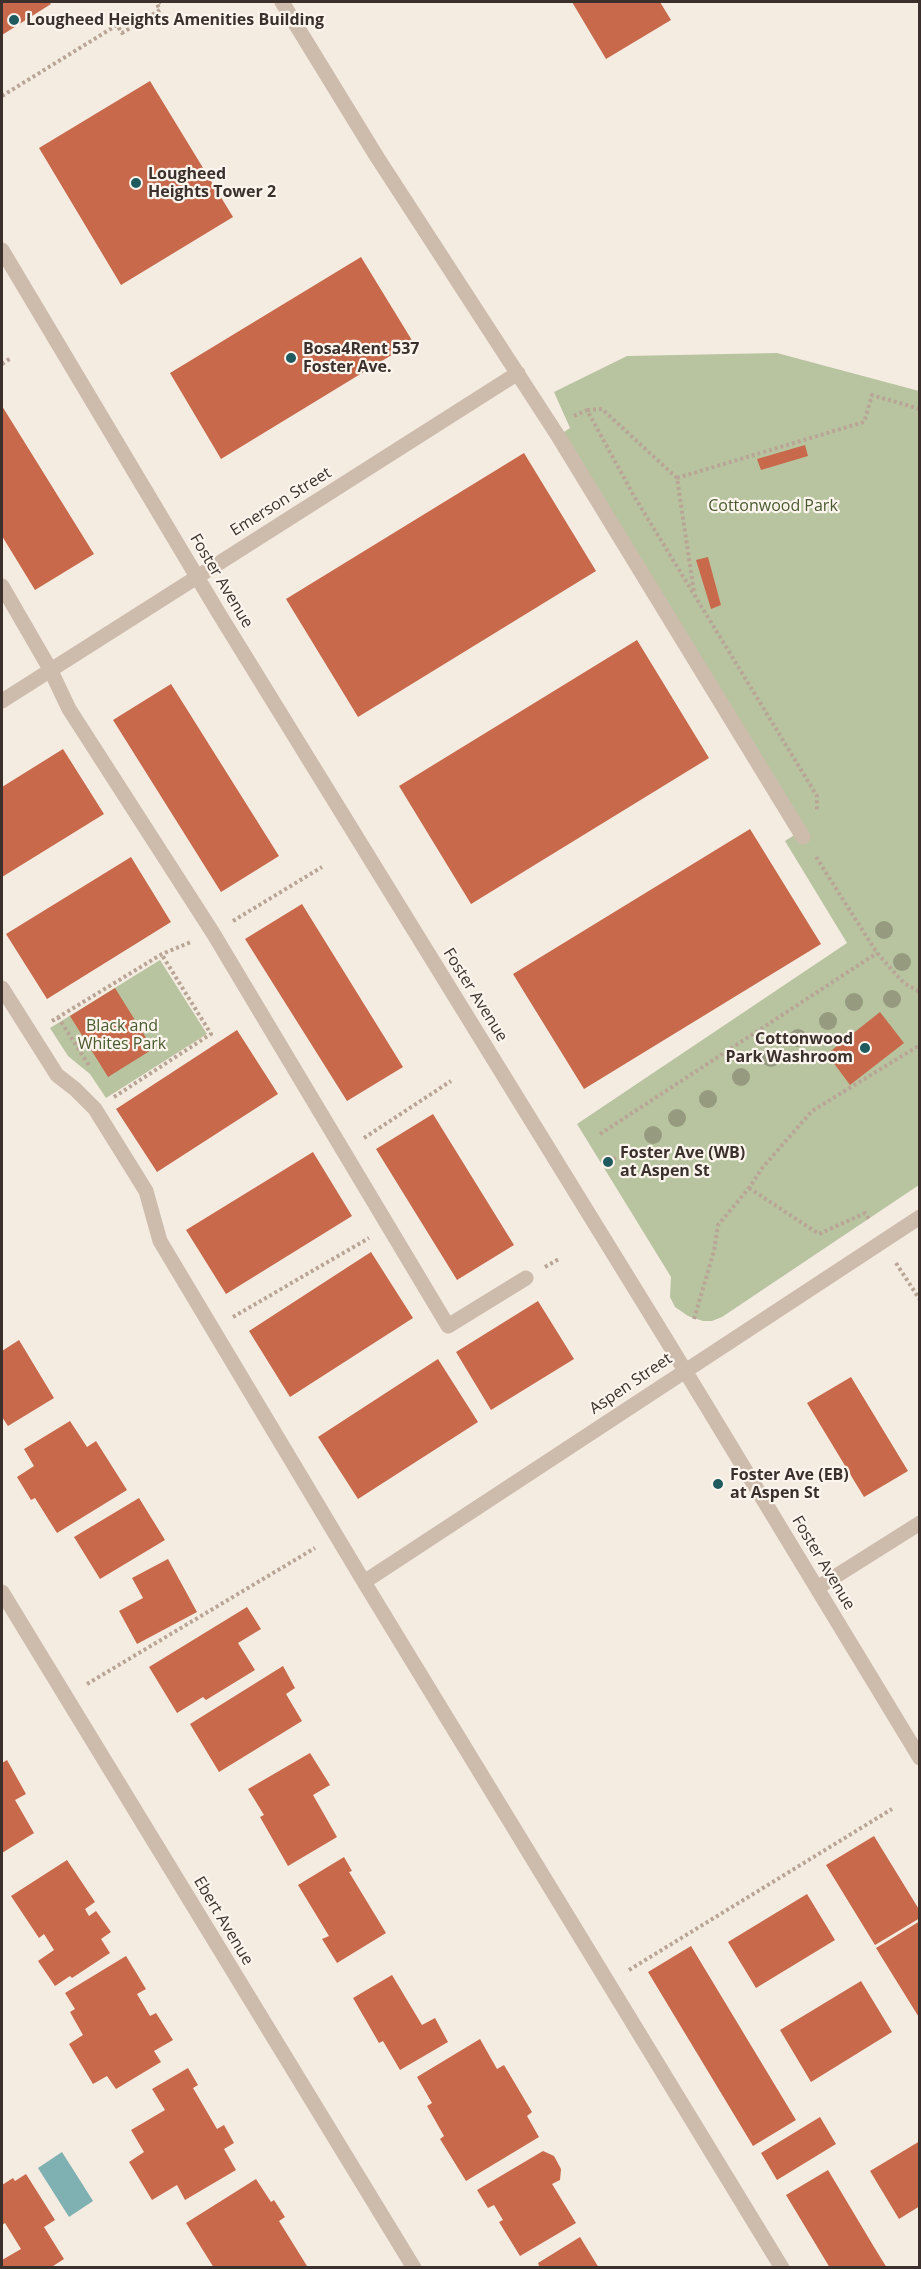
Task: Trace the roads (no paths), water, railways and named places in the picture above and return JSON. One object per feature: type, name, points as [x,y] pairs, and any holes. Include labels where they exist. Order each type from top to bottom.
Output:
[{"type":"street","points":[[282,2],[377,157],[518,373],[802,837]]},
{"type":"street","name":"Foster Avenue","points":[[2,250],[196,576],[920,1758]]},
{"type":"street","name":"Emerson Street","points":[[2,700],[518,373]]},
{"type":"street","points":[[2,586],[50,669],[69,709],[213,933],[448,1326],[526,1278]]},
{"type":"street","points":[[2,988],[57,1075],[95,1109],[146,1191],[160,1241],[364,1582],[782,2268]]},
{"type":"street","name":"Aspen Street","points":[[364,1582],[920,1217]]},
{"type":"street","points":[[817,1588],[920,1523]]},
{"type":"street","name":"Ebert Avenue","points":[[2,1592],[414,2268]]},
{"type":"water","points":[[62,2152],[93,2201],[69,2217],[38,2168]]},
{"type":"place","name":"Lougheed Heights Amenities Building","points":[[14,20]]},
{"type":"place","name":"Lougheed Heights Tower 2","points":[[136,183]]},
{"type":"place","name":"Bosa4Rent 537 Foster Ave.","points":[[291,358]]},
{"type":"place","name":"Cottonwood Park Washroom","points":[[865,1048]]},
{"type":"place","name":"Foster Ave (WB) at Aspen St","points":[[608,1162]]},
{"type":"place","name":"Foster Ave (EB) at Aspen St","points":[[718,1484]]},
{"type":"park label","name":"Cottonwood Park","points":[[773,506]]},
{"type":"park label","name":"Black and Whites Park","points":[[122,1035]]}]
